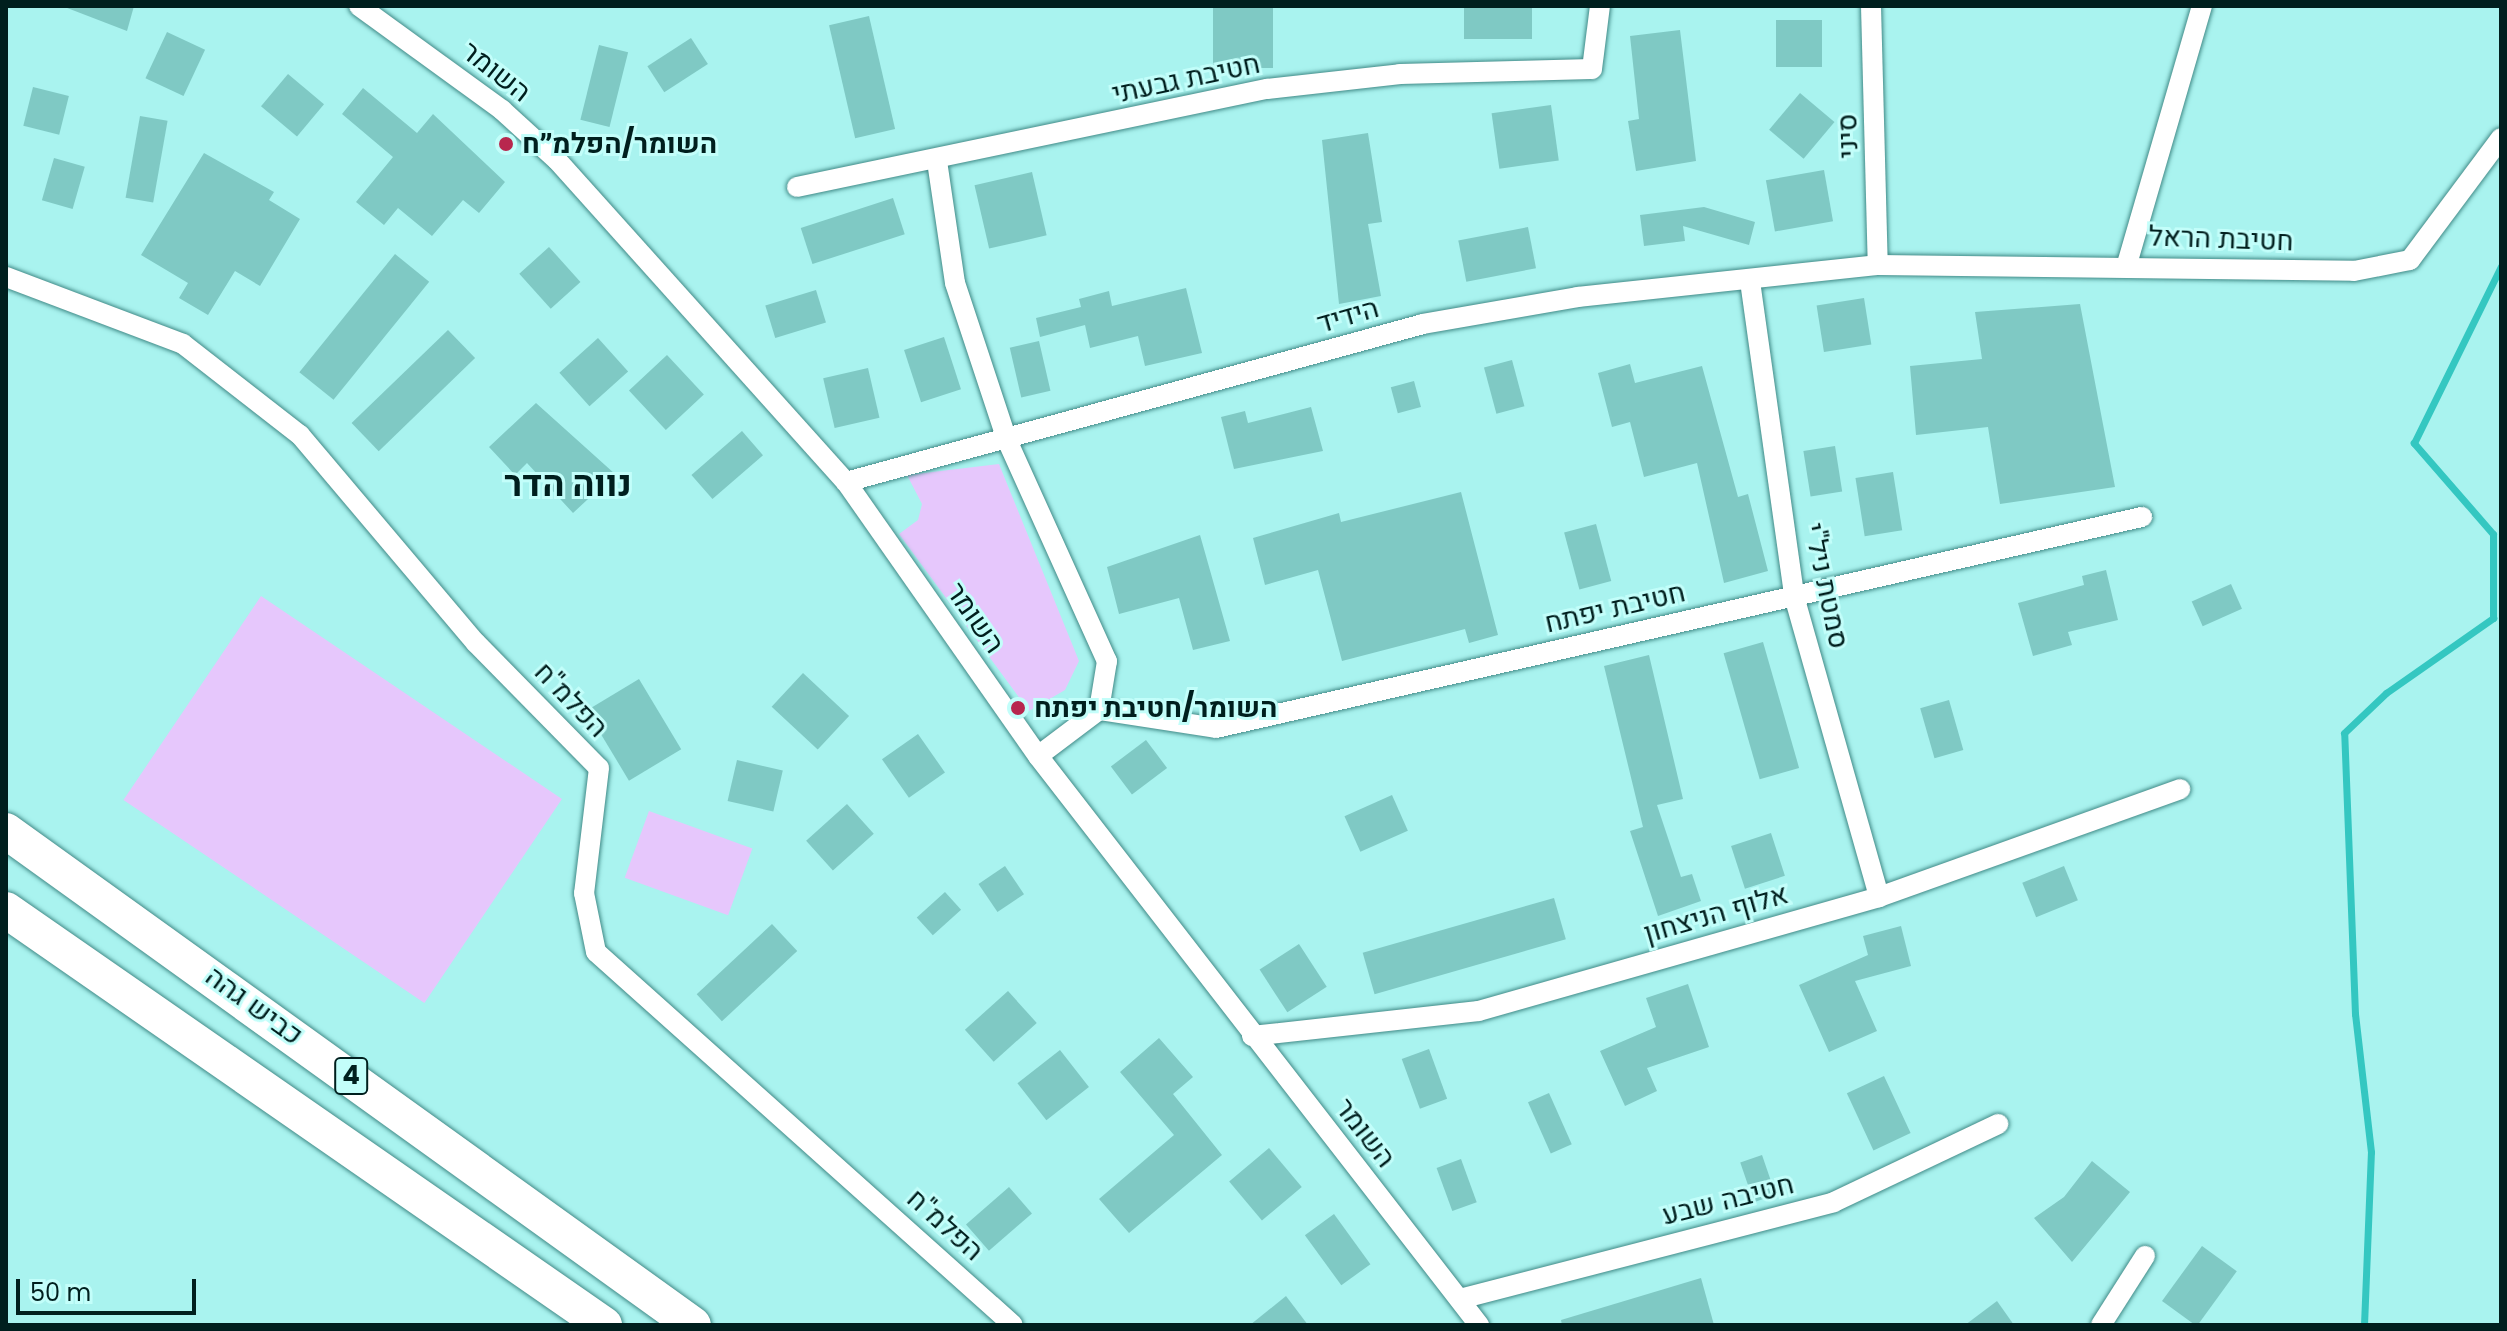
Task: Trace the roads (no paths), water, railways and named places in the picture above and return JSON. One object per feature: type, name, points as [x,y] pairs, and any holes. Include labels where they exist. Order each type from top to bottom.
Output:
[{"type":"highway","name":"כביש גהה","points":[[6,831],[693,1325]]},
{"type":"highway","name":"כביש גהה","points":[[6,910],[604,1325]]},
{"type":"street","name":"השומר","points":[[359,6],[502,110],[557,160],[846,482],[1038,756],[1479,1325]]},
{"type":"street","name":"חטיבת גבעתי","points":[[797,187],[937,161],[1267,89],[1400,74],[1592,69],[1600,6]]},
{"type":"street","name":"סיני","points":[[1871,6],[1878,265]]},
{"type":"street","points":[[2127,264],[2202,6]]},
{"type":"street","name":"חטיבת הראל","points":[[1878,265],[2127,264],[2354,271],[2410,260],[2501,138]]},
{"type":"street","points":[[937,161],[955,283],[1007,440],[1099,633],[1107,661],[1099,710],[1038,756]]},
{"type":"street","name":"הידיד","points":[[846,482],[1423,324],[1592,295],[1750,281],[1878,265]]},
{"type":"street","name":"הפלמ\"ח","points":[[6,277],[183,344],[300,435],[476,643],[599,768],[584,893],[596,952],[1013,1325]]},
{"type":"street","name":"סמטת ניל\"י","points":[[1750,281],[1794,596],[1879,897]]},
{"type":"street","name":"חטיבת יפתח","points":[[1099,710],[1216,728],[2142,517]]},
{"type":"street","name":"אלוף הניצחון","points":[[1252,1036],[1479,1011],[1879,897],[2180,789]]},
{"type":"street","name":"חטיבה שבע","points":[[1460,1299],[1834,1202],[1998,1124]]},
{"type":"street","points":[[2101,1325],[2145,1256]]},
{"type":"waterway","points":[[2364,1325],[2371,1152],[2355,1014],[2344,733],[2386,693],[2493,618],[2493,534],[2414,443],[2501,266]]},
{"type":"place","name":"השומר/הפלמ״ח","points":[[506,144]]},
{"type":"place","name":"השומר/חטיבת יפתח","points":[[1018,708]]},
{"type":"district","name":"נווה הדר","points":[[568,484]]}]
